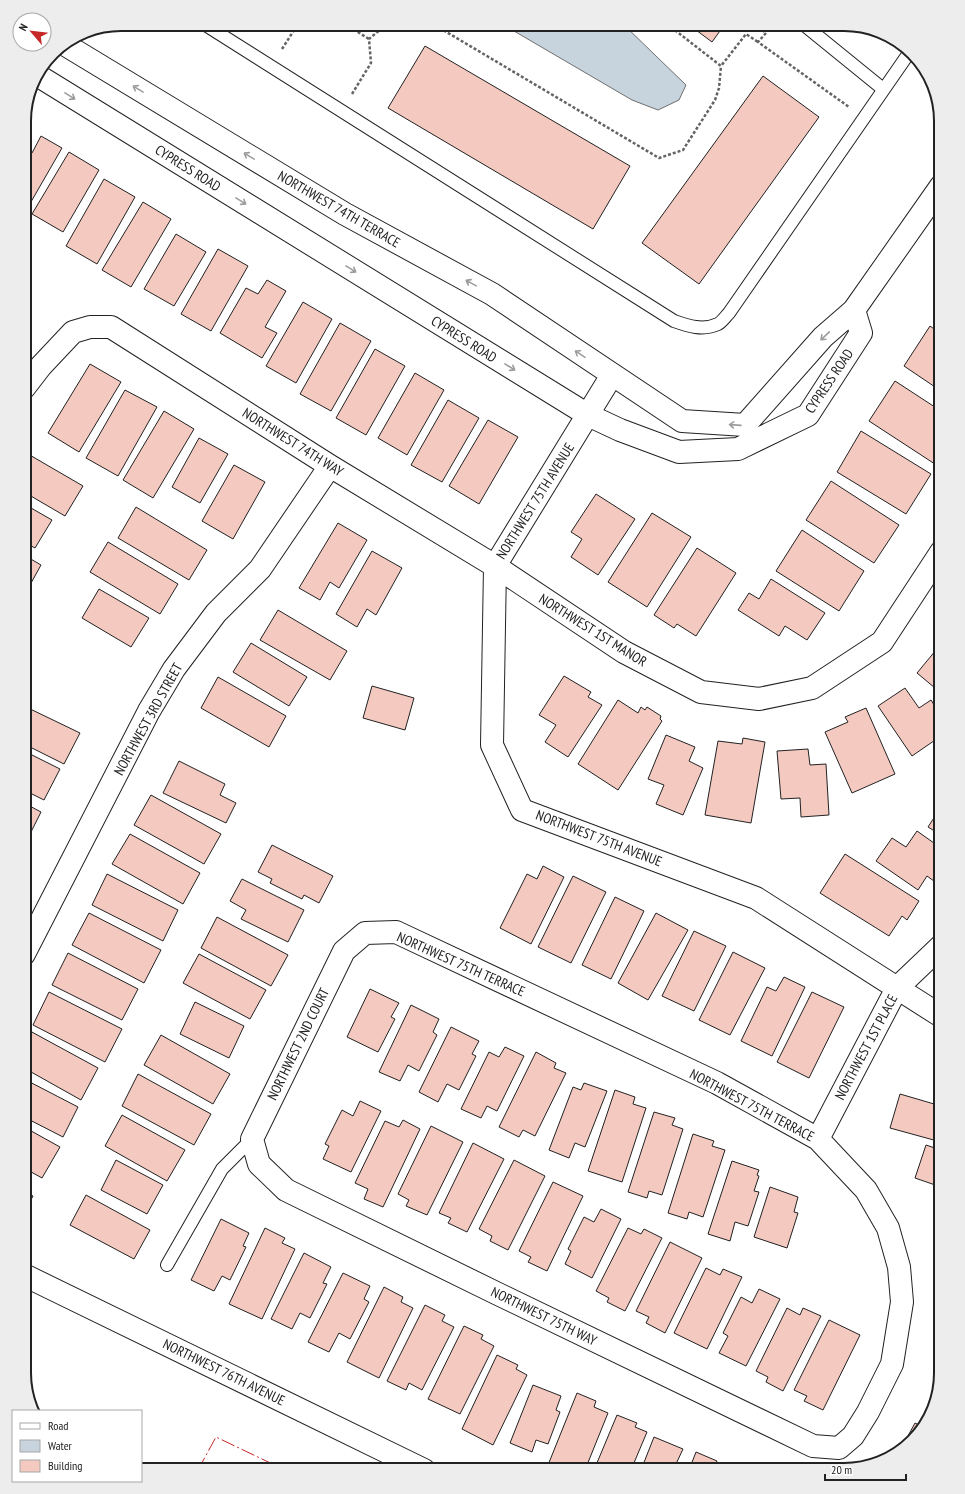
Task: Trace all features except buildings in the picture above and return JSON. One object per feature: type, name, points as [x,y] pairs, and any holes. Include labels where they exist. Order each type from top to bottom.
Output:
[{"type":"street","name":"NORTHWEST 74TH TERRACE","points":[[69,47],[346,214],[492,294],[612,376]]},
{"type":"street","name":"CYPRESS ROAD","points":[[42,78],[588,415],[620,430],[679,452],[738,448],[808,415],[861,333],[854,310]]},
{"type":"street","name":"CYPRESS ROAD","points":[[612,376],[682,421],[745,425],[823,337],[854,310],[934,196]]},
{"type":"street","name":"NORTHWEST 74TH WAY","points":[[31,378],[40,366],[73,332],[90,327],[111,327],[330,466],[495,566]]},
{"type":"street","name":"NORTHWEST 75TH AVENUE","points":[[612,376],[495,566],[492,745],[522,810],[756,898],[934,1012]]},
{"type":"street","name":"NORTHWEST 3RD STREET","points":[[31,940],[149,711],[174,669],[216,613],[260,569],[330,466]]},
{"type":"street","name":"NORTHWEST 1ST MANOR","points":[[495,566],[624,652],[701,692],[759,698],[812,688],[882,642],[934,563]]},
{"type":"street","name":"NORTHWEST 75TH TERRACE","points":[[365,933],[396,932],[716,1083],[818,1139],[866,1190],[888,1228],[899,1266],[902,1302],[892,1364],[853,1436],[839,1448]]},
{"type":"street","name":"NORTHWEST 2ND COURT","points":[[252,1139],[344,951],[365,933]]},
{"type":"street","name":"NORTHWEST 1ST PLACE","points":[[818,1139],[897,988],[934,953]]},
{"type":"street","name":"NORTHWEST 75TH WAY","points":[[252,1139],[259,1164],[286,1190],[489,1290],[813,1446],[839,1448]]},
{"type":"street","name":"NORTHWEST 76TH AVENUE","points":[[31,1278],[410,1463]]},
{"type":"lane","points":[[215,31],[674,321],[692,327],[707,327],[719,324],[729,313],[906,56]]},
{"type":"lane","points":[[812,31],[883,89]]},
{"type":"lane","points":[[167,1265],[222,1169],[252,1139]]},
{"type":"path","points":[[271,66],[294,31]]},
{"type":"path","points":[[356,31],[369,39]]},
{"type":"path","points":[[369,39],[379,31]]},
{"type":"path","points":[[445,31],[658,158],[683,150],[715,100],[719,88],[721,66],[746,34],[864,117]]},
{"type":"path","points":[[676,31],[721,66]]},
{"type":"path","points":[[758,42],[766,32],[764,31]]},
{"type":"path","points":[[341,111],[371,63],[369,39]]},
{"type":"water","points":[[514,31],[630,31],[686,85],[679,100],[658,110],[632,100]]},
{"type":"power","points":[[202,1463],[216,1437],[270,1463]]}]
